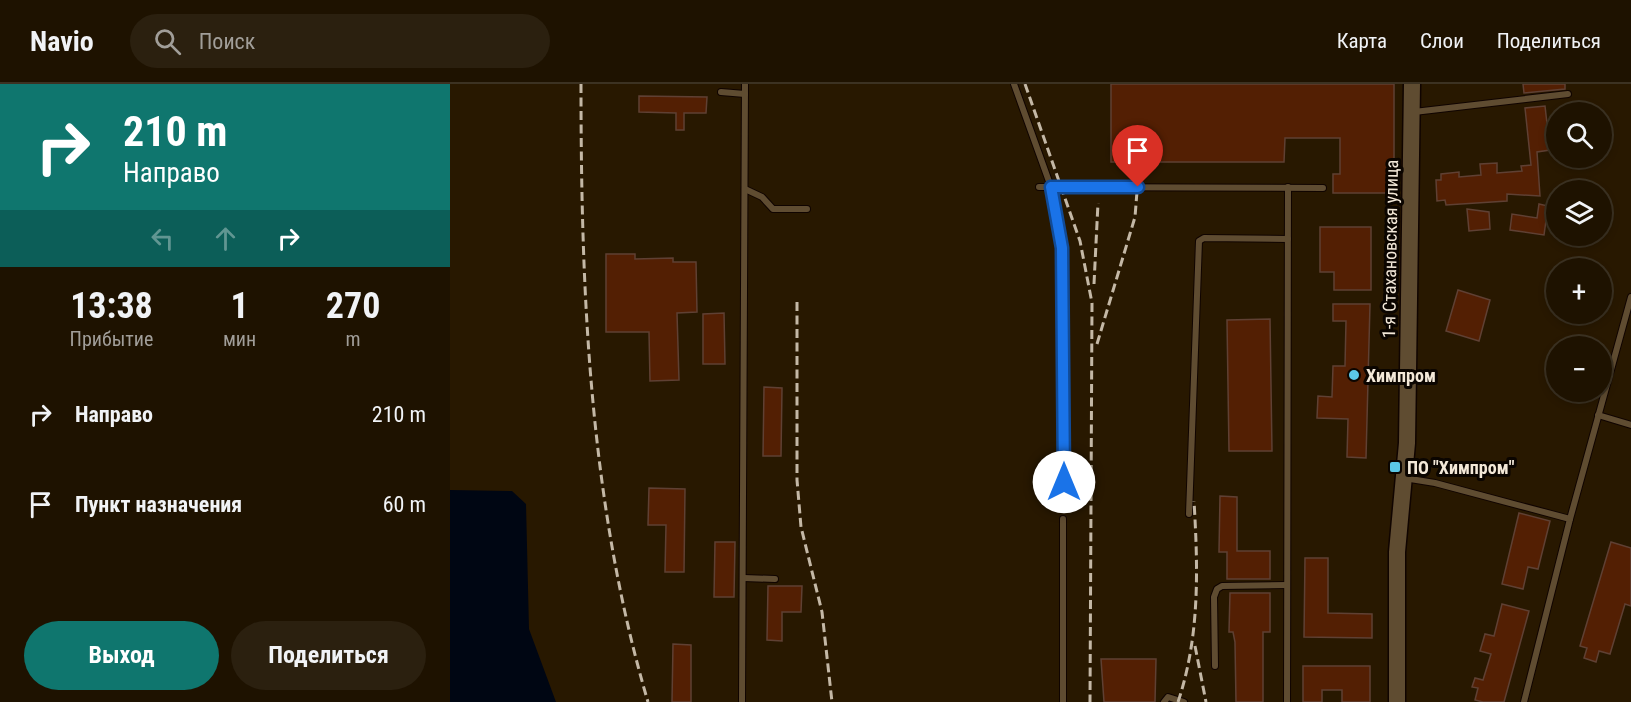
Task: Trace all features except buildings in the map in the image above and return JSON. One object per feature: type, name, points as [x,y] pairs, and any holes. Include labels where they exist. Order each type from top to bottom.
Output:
[{"type":"main road","name":"1-я Стахановская улица","points":[[1397,702],[1396,552],[1408,420],[1412,84]]},
{"type":"lane","points":[[742,702],[746,84]]},
{"type":"lane","points":[[1014,84],[1051,187],[1062,248],[1064,482]]},
{"type":"lane","points":[[721,92],[745,94]]},
{"type":"lane","points":[[1411,112],[1568,94]]},
{"type":"lane","points":[[1039,187],[1323,188]]},
{"type":"lane","points":[[1287,702],[1288,188]]},
{"type":"lane","points":[[745,189],[762,197],[772,209],[807,209]]},
{"type":"lane","points":[[1189,514],[1199,241],[1204,238],[1288,239]]},
{"type":"lane","points":[[1524,702],[1570,519],[1631,297]]},
{"type":"lane","points":[[1598,415],[1631,425]]},
{"type":"lane","points":[[1404,478],[1435,483],[1570,519]]},
{"type":"lane","points":[[1063,702],[1064,519]]},
{"type":"lane","points":[[744,578],[774,579]]},
{"type":"lane","points":[[1215,666],[1214,597],[1217,589],[1222,586],[1287,585]]},
{"type":"lane","points":[[1164,702],[1168,697],[1174,697],[1184,702]]},
{"type":"shaded area","points":[[450,490],[512,491],[526,504],[529,629],[556,702],[450,702]]},
{"type":"railway","points":[[581,84],[583,240],[592,396],[613,550],[628,627],[648,702]]},
{"type":"railway","points":[[1025,84],[1080,241],[1092,303],[1090,702]]},
{"type":"railway","points":[[1097,344],[1135,217],[1138,179]]},
{"type":"railway","points":[[1094,284],[1098,203]]},
{"type":"railway","points":[[797,302],[797,480],[801,527],[822,612],[832,702]]},
{"type":"railway","points":[[1178,702],[1190,652],[1196,602],[1194,501]]},
{"type":"railway","points":[[1195,646],[1206,702]]},
{"type":"place","name":"Химпром","points":[[1354,375]]},
{"type":"place","name":"ПО \"Химпром\"","points":[[1395,467]]},
{"type":"route","points":[[1064,482],[1062,248],[1057,206],[1051,187],[1138,187]]}]
